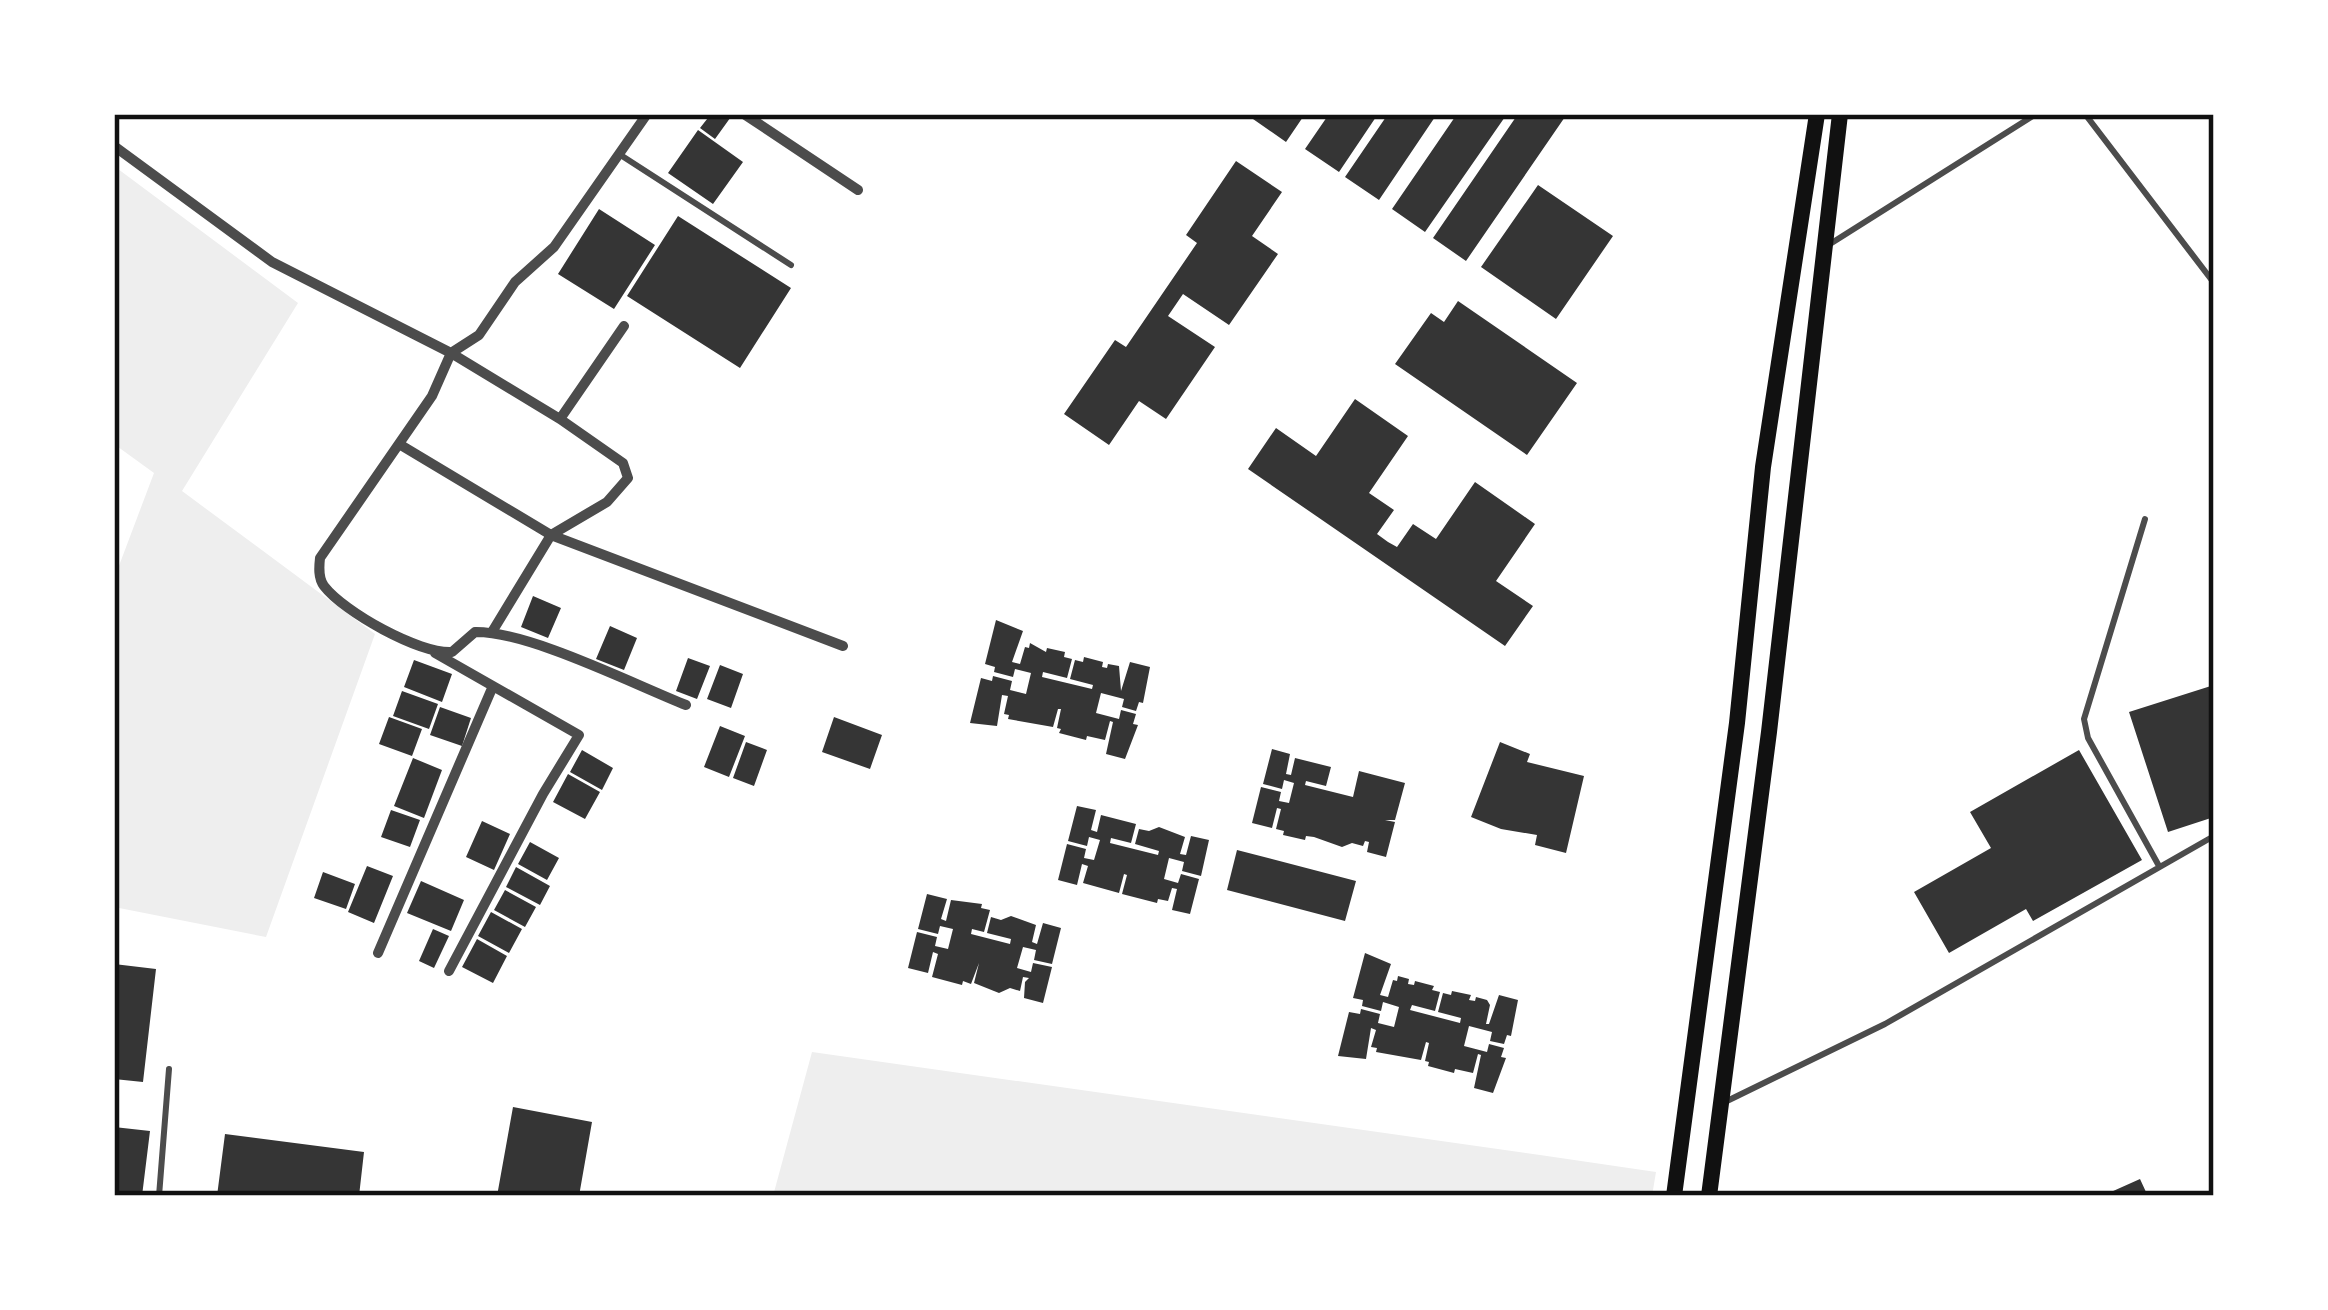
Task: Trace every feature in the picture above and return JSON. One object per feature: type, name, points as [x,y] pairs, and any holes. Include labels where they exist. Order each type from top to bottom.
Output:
[{"type":"main road","points":[[1674,1196],[1737,723],[1763,466],[1817,114]]},
{"type":"main road","points":[[1708,1196],[1840,114]]},
{"type":"street","points":[[449,971],[579,735],[435,653],[416,648],[344,602],[323,585],[318,573],[320,558],[432,396],[451,353],[479,334],[515,282],[554,247],[647,114]]},
{"type":"street","points":[[744,114],[858,190]]},
{"type":"street","points":[[114,146],[272,262],[451,353],[623,463],[628,478],[607,502],[551,535],[492,632]]},
{"type":"street","points":[[560,419],[624,326]]},
{"type":"street","points":[[399,444],[551,535],[843,646]]},
{"type":"street","points":[[435,653],[452,652],[475,632],[492,632],[524,640],[686,705]]},
{"type":"street","points":[[378,953],[494,686]]},
{"type":"lane","points":[[1822,249],[2036,114]]},
{"type":"lane","points":[[2085,114],[2214,283]]},
{"type":"lane","points":[[619,154],[790,265]]},
{"type":"lane","points":[[2145,519],[2084,719],[2088,738],[2159,866]]},
{"type":"lane","points":[[1720,1105],[1886,1024],[2214,836]]},
{"type":"lane","points":[[159,1196],[169,1070]]},
{"type":"shaded area","points":[[114,166],[298,303],[182,491],[375,634],[266,937],[114,907],[114,579],[154,473],[114,444]]},
{"type":"shaded area","points":[[812,1052],[1656,1172],[1652,1196],[773,1196]]},
{"type":"building","points":[[711,114],[733,114],[715,139],[700,128]]},
{"type":"building","points":[[1256,114],[1305,114],[1286,142],[1253,119]]},
{"type":"building","points":[[1329,114],[1378,114],[1339,172],[1305,149]]},
{"type":"building","points":[[1388,114],[1437,114],[1379,200],[1345,177]]},
{"type":"building","points":[[1457,114],[1507,114],[1425,232],[1392,209]]},
{"type":"building","points":[[1518,114],[1567,114],[1466,261],[1433,238]]},
{"type":"building","points":[[698,130],[743,162],[713,204],[668,173]]},
{"type":"building","points":[[1236,161],[1282,192],[1252,236],[1278,254],[1229,325],[1183,294],[1168,316],[1215,347],[1166,419],[1139,401],[1109,445],[1064,414],[1115,340],[1126,347],[1197,243],[1186,235]]},
{"type":"building","points":[[1538,185],[1613,236],[1556,319],[1481,267]]},
{"type":"building","points":[[599,209],[655,245],[614,309],[558,274]]},
{"type":"building","points":[[678,216],[791,288],[740,368],[627,296]]},
{"type":"building","points":[[1458,301],[1577,383],[1527,455],[1395,364],[1431,313],[1444,322]]},
{"type":"building","points":[[1355,399],[1408,436],[1369,493],[1394,510],[1377,534],[1388,542],[1397,547],[1413,524],[1436,539],[1475,482],[1535,524],[1496,581],[1533,606],[1505,646],[1248,469],[1276,428],[1316,456]]},
{"type":"building","points":[[533,596],[561,608],[548,638],[521,627]]},
{"type":"building","points":[[996,620],[1023,631],[1012,662],[1020,664],[1030,643],[1046,652],[1047,648],[1065,652],[1064,657],[1072,659],[1067,678],[1043,672],[1042,677],[1092,689],[1093,685],[1070,679],[1075,660],[1083,662],[1084,657],[1103,662],[1102,667],[1119,666],[1121,691],[1130,662],[1150,667],[1143,703],[1139,702],[1136,711],[1122,707],[1124,699],[1101,693],[1096,713],[1119,719],[1121,710],[1136,714],[1133,724],[1138,725],[1125,759],[1106,754],[1113,722],[1105,740],[1087,736],[1086,740],[1059,733],[1061,709],[1053,727],[1008,719],[1004,714],[1008,696],[1002,695],[997,726],[970,723],[981,678],[1012,681],[1010,690],[1026,694],[1031,673],[1015,669],[1013,677],[985,664]]},
{"type":"building","points":[[610,626],[637,638],[624,670],[596,659]]},
{"type":"building","points":[[688,658],[710,666],[697,699],[676,691]]},
{"type":"building","points":[[414,660],[452,674],[442,702],[404,687]]},
{"type":"building","points":[[720,665],[743,674],[731,708],[707,699]]},
{"type":"building","points":[[2214,685],[2214,817],[2168,832],[2129,712]]},
{"type":"building","points":[[402,691],[438,704],[429,729],[393,716]]},
{"type":"building","points":[[440,707],[471,718],[462,746],[430,735]]},
{"type":"building","points":[[389,717],[422,729],[412,756],[379,744]]},
{"type":"building","points":[[834,717],[882,735],[870,769],[822,752]]},
{"type":"building","points":[[720,726],[745,736],[729,777],[704,767]]},
{"type":"building","points":[[746,742],[767,750],[754,786],[733,778]]},
{"type":"building","points":[[1500,742],[1530,754],[1527,762],[1584,776],[1566,853],[1535,845],[1537,835],[1501,829],[1471,817]]},
{"type":"building","points":[[1272,749],[1290,754],[1286,774],[1291,775],[1295,758],[1331,767],[1326,786],[1306,781],[1305,785],[1353,797],[1359,771],[1405,783],[1395,820],[1385,820],[1395,822],[1386,857],[1367,852],[1369,842],[1365,841],[1363,846],[1342,847],[1314,837],[1283,835],[1284,831],[1276,829],[1281,809],[1277,808],[1272,828],[1252,823],[1261,787],[1281,792],[1279,801],[1289,803],[1294,783],[1284,780],[1282,789],[1263,784]]},
{"type":"building","points":[[582,750],[613,768],[602,790],[570,772]]},
{"type":"building","points":[[2079,750],[2142,860],[2033,921],[2026,909],[1949,953],[1914,892],[1991,848],[1970,812]]},
{"type":"building","points":[[413,758],[442,770],[424,818],[394,806]]},
{"type":"building","points":[[568,774],[600,792],[585,819],[553,802]]},
{"type":"building","points":[[1077,806],[1096,810],[1091,830],[1097,832],[1101,815],[1136,824],[1131,843],[1111,838],[1110,843],[1158,855],[1159,851],[1135,844],[1139,829],[1159,827],[1185,837],[1180,854],[1186,855],[1191,836],[1209,840],[1201,876],[1182,871],[1184,862],[1169,858],[1164,879],[1178,883],[1181,874],[1199,879],[1190,914],[1172,910],[1177,889],[1172,888],[1168,901],[1158,899],[1157,903],[1122,894],[1124,874],[1119,893],[1083,883],[1088,866],[1082,864],[1077,885],[1058,880],[1067,844],[1086,849],[1084,858],[1094,860],[1100,840],[1089,837],[1087,846],[1068,841]]},
{"type":"building","points":[[391,810],[420,820],[410,847],[381,837]]},
{"type":"building","points":[[482,821],[510,834],[494,870],[466,857]]},
{"type":"building","points":[[530,842],[559,858],[547,880],[518,864]]},
{"type":"building","points":[[1237,850],[1356,881],[1345,921],[1227,890]]},
{"type":"building","points":[[367,866],[393,876],[374,923],[348,912]]},
{"type":"building","points":[[516,867],[550,886],[540,905],[506,887]]},
{"type":"building","points":[[323,872],[355,884],[346,909],[314,898]]},
{"type":"building","points":[[421,881],[464,900],[451,931],[407,913]]},
{"type":"building","points":[[505,890],[536,907],[525,927],[494,910]]},
{"type":"building","points":[[927,894],[947,899],[941,919],[946,921],[951,900],[982,904],[981,908],[990,910],[984,932],[972,929],[971,934],[1010,944],[1011,939],[987,933],[991,917],[1011,916],[1036,925],[1032,942],[1037,944],[1043,923],[1061,928],[1052,964],[1034,960],[1036,950],[1023,947],[1017,968],[1031,972],[1033,963],[1052,967],[1043,1003],[1024,998],[1029,978],[1023,977],[1020,991],[1010,988],[999,993],[974,983],[979,963],[971,984],[963,981],[962,985],[932,977],[938,954],[933,952],[928,973],[908,968],[917,932],[937,937],[935,946],[948,949],[953,929],[940,926],[938,934],[918,929]]},
{"type":"building","points":[[491,912],[522,929],[509,953],[478,936]]},
{"type":"building","points":[[433,929],[449,936],[434,968],[419,961]]},
{"type":"building","points":[[477,939],[507,956],[493,983],[462,967]]},
{"type":"building","points":[[1365,953],[1391,964],[1380,995],[1388,997],[1398,976],[1409,979],[1408,984],[1415,981],[1440,992],[1435,1011],[1412,1005],[1410,1010],[1460,1023],[1461,1018],[1438,1012],[1443,993],[1451,995],[1452,991],[1471,995],[1469,1000],[1487,1000],[1489,1024],[1499,995],[1518,1000],[1511,1036],[1507,1035],[1504,1044],[1490,1041],[1492,1032],[1469,1026],[1464,1046],[1487,1052],[1489,1044],[1504,1048],[1501,1057],[1506,1058],[1493,1093],[1474,1088],[1481,1055],[1473,1073],[1455,1069],[1454,1073],[1428,1066],[1426,1042],[1421,1060],[1376,1052],[1371,1047],[1376,1030],[1371,1028],[1366,1059],[1338,1056],[1349,1012],[1360,1014],[1361,1009],[1380,1014],[1378,1023],[1394,1027],[1399,1007],[1383,1002],[1381,1011],[1353,998]]},
{"type":"building","points":[[114,964],[156,969],[143,1082],[114,1079]]},
{"type":"building","points":[[513,1107],[592,1122],[579,1196],[497,1196]]},
{"type":"building","points":[[114,1127],[150,1131],[142,1196],[114,1196]]},
{"type":"building","points":[[225,1134],[364,1152],[359,1196],[217,1196]]},
{"type":"building","points":[[2140,1179],[2144,1196],[2102,1196]]}]
